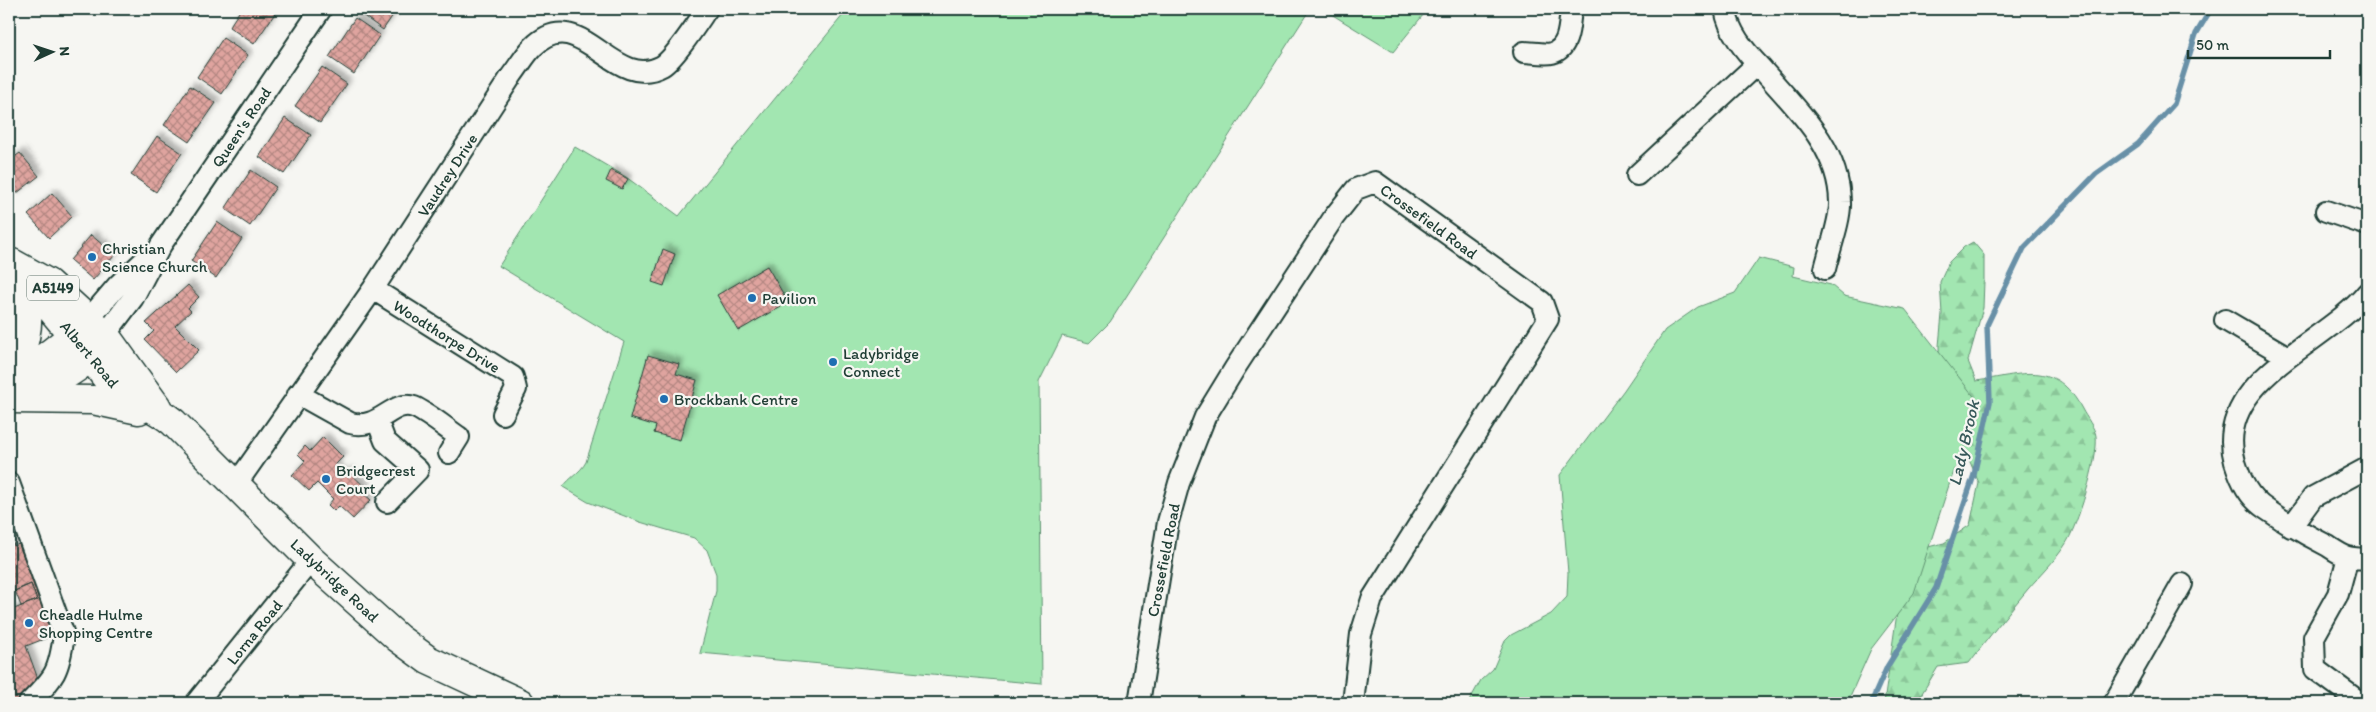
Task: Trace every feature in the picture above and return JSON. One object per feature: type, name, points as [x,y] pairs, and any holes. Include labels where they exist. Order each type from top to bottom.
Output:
[{"type":"street","name":"Queen's Road","points":[[90,336],[118,285],[161,245],[321,9]]},
{"type":"street","name":"Vaudrey Drive","points":[[237,483],[298,394],[374,289],[512,75],[533,46],[551,34],[571,32],[597,47],[621,66],[645,72],[663,65],[707,9]]},
{"type":"street","points":[[1524,52],[1552,53],[1563,45],[1568,34],[1571,9]]},
{"type":"street","points":[[1725,9],[1734,34],[1757,64],[1820,136],[1837,177],[1841,203],[1825,269]]},
{"type":"street","points":[[1637,175],[1757,64]]},
{"type":"street","name":"Crossefield Road","points":[[1139,703],[1168,522],[1179,483],[1205,417],[1234,368],[1334,217],[1356,189],[1375,182],[1542,302],[1548,319],[1372,599],[1361,634],[1353,703]]},
{"type":"street","points":[[2326,211],[2367,225]]},
{"type":"street","name":"Albert Road","points":[[10,261],[90,336],[109,381],[118,389],[166,416]]},
{"type":"street","name":"A5149","points":[[9,371],[23,350],[26,300],[10,261]]},
{"type":"street","name":"Woodthorpe Drive","points":[[374,289],[513,378],[516,389],[503,414]]},
{"type":"street","points":[[2361,703],[2315,668],[2314,637],[2358,558],[2291,527],[2262,506],[2247,492],[2238,472],[2231,446],[2236,418],[2249,393],[2288,357],[2361,315],[2367,293]]},
{"type":"street","points":[[2225,320],[2288,357]]},
{"type":"street","points":[[9,393],[38,364],[90,336]]},
{"type":"street","points":[[9,393],[93,400],[166,416]]},
{"type":"street","points":[[298,394],[350,422],[368,425],[396,408],[404,406],[414,407],[459,437],[448,453]]},
{"type":"street","name":"Ladybridge Road","points":[[166,416],[237,483],[311,560],[398,638],[428,660],[520,703]]},
{"type":"street","points":[[378,420],[385,441],[418,470],[387,502]]},
{"type":"street","points":[[2291,527],[2313,497],[2367,468]]},
{"type":"street","points":[[9,483],[64,635],[62,656],[52,680],[29,703]]},
{"type":"street","name":"Lorna Road","points":[[196,703],[311,560]]},
{"type":"street","points":[[2114,703],[2182,584]]},
{"type":"green space","name":"Ladybridge Connect","points":[[848,9],[1310,9],[1110,322],[1089,343],[1062,336],[1039,382],[1042,684],[700,653],[716,591],[716,574],[707,550],[694,538],[640,522],[588,502],[563,487],[586,462],[624,342],[499,266],[575,147],[626,177],[679,216]]},
{"type":"green space","points":[[1323,9],[1428,9],[1393,52]]},
{"type":"green space","points":[[1973,242],[1984,255],[1983,308],[1968,361],[1976,381],[2022,374],[2036,374],[2048,376],[2060,382],[2072,393],[2094,430],[2096,446],[2094,460],[2081,509],[2065,545],[1969,663],[1938,667],[1916,703],[1884,703],[1897,613],[1928,547],[1944,543],[1970,525],[1979,483],[1964,448],[1955,436],[1940,386],[1939,346],[1942,314],[1940,282],[1949,262],[1964,247]]},
{"type":"green space","points":[[1759,258],[1794,267],[1793,276],[1831,285],[1844,296],[1905,309],[1980,404],[1950,482],[1914,593],[1871,649],[1847,703],[1468,703],[1481,680],[1493,669],[1505,641],[1511,635],[1551,614],[1567,597],[1568,573],[1560,475],[1624,390],[1665,330],[1698,307],[1735,293]]},
{"type":"building","points":[[241,9],[278,9],[254,44],[229,27]]},
{"type":"building","points":[[360,9],[397,9],[383,30],[358,12]]},
{"type":"building","points":[[355,18],[380,35],[354,74],[329,57]]},
{"type":"building","points":[[223,38],[248,55],[222,94],[197,77]]},
{"type":"building","points":[[322,67],[347,84],[320,123],[295,106]]},
{"type":"building","points":[[190,86],[216,103],[189,142],[164,125]]},
{"type":"building","points":[[285,118],[311,135],[284,174],[259,157]]},
{"type":"building","points":[[157,136],[182,153],[156,192],[131,175]]},
{"type":"building","points":[[20,153],[39,176],[12,197],[9,193],[9,161]]},
{"type":"building","points":[[251,170],[276,187],[250,226],[225,209]]},
{"type":"building","points":[[611,170],[628,179],[622,189],[606,181]]},
{"type":"building","points":[[52,193],[72,216],[49,238],[28,215]]},
{"type":"building","points":[[217,222],[242,239],[216,278],[191,261]]},
{"type":"building","name":"Christian Science Church","points":[[91,235],[115,255],[93,280],[70,260]]},
{"type":"building","points":[[663,249],[675,254],[664,286],[652,282]]},
{"type":"building","name":"Pavilion","points":[[767,266],[788,302],[738,331],[717,295]]},
{"type":"building","points":[[188,285],[199,297],[188,308],[191,311],[175,326],[199,350],[176,372],[145,340],[154,331],[146,323]]},
{"type":"building","name":"Brockbank Centre","points":[[648,355],[679,364],[676,374],[697,380],[680,440],[654,433],[656,426],[630,418]]},
{"type":"building","name":"Bridgecrest Court","points":[[323,437],[343,457],[334,466],[344,475],[348,471],[366,488],[362,492],[371,500],[353,519],[339,506],[334,511],[328,505],[333,499],[317,483],[309,491],[292,475],[305,461],[298,454],[305,446],[310,451]]},
{"type":"building","name":"Cheadle Hulme Shopping Centre","points":[[9,532],[14,546],[19,544],[54,635],[26,646],[38,679],[24,701],[19,703],[9,703],[9,611],[37,600],[31,584],[9,593]]},
{"type":"building","points":[[31,584],[37,600],[21,606],[15,591]]},
{"type":"waterway","name":"Lady Brook","points":[[1871,703],[1887,667],[1936,588],[1974,475],[1990,402],[1987,325],[2024,248],[2096,174],[2138,144],[2174,104],[2196,34],[2211,9]]},
{"type":"place","name":"Christian Science Church","points":[[92,257]]},
{"type":"place","name":"Pavilion","points":[[752,298]]},
{"type":"place","name":"Ladybridge Connect","points":[[833,362]]},
{"type":"place","name":"Brockbank Centre","points":[[664,399]]},
{"type":"place","name":"Bridgecrest Court","points":[[326,479]]},
{"type":"place","name":"Cheadle Hulme Shopping Centre","points":[[29,623]]}]
